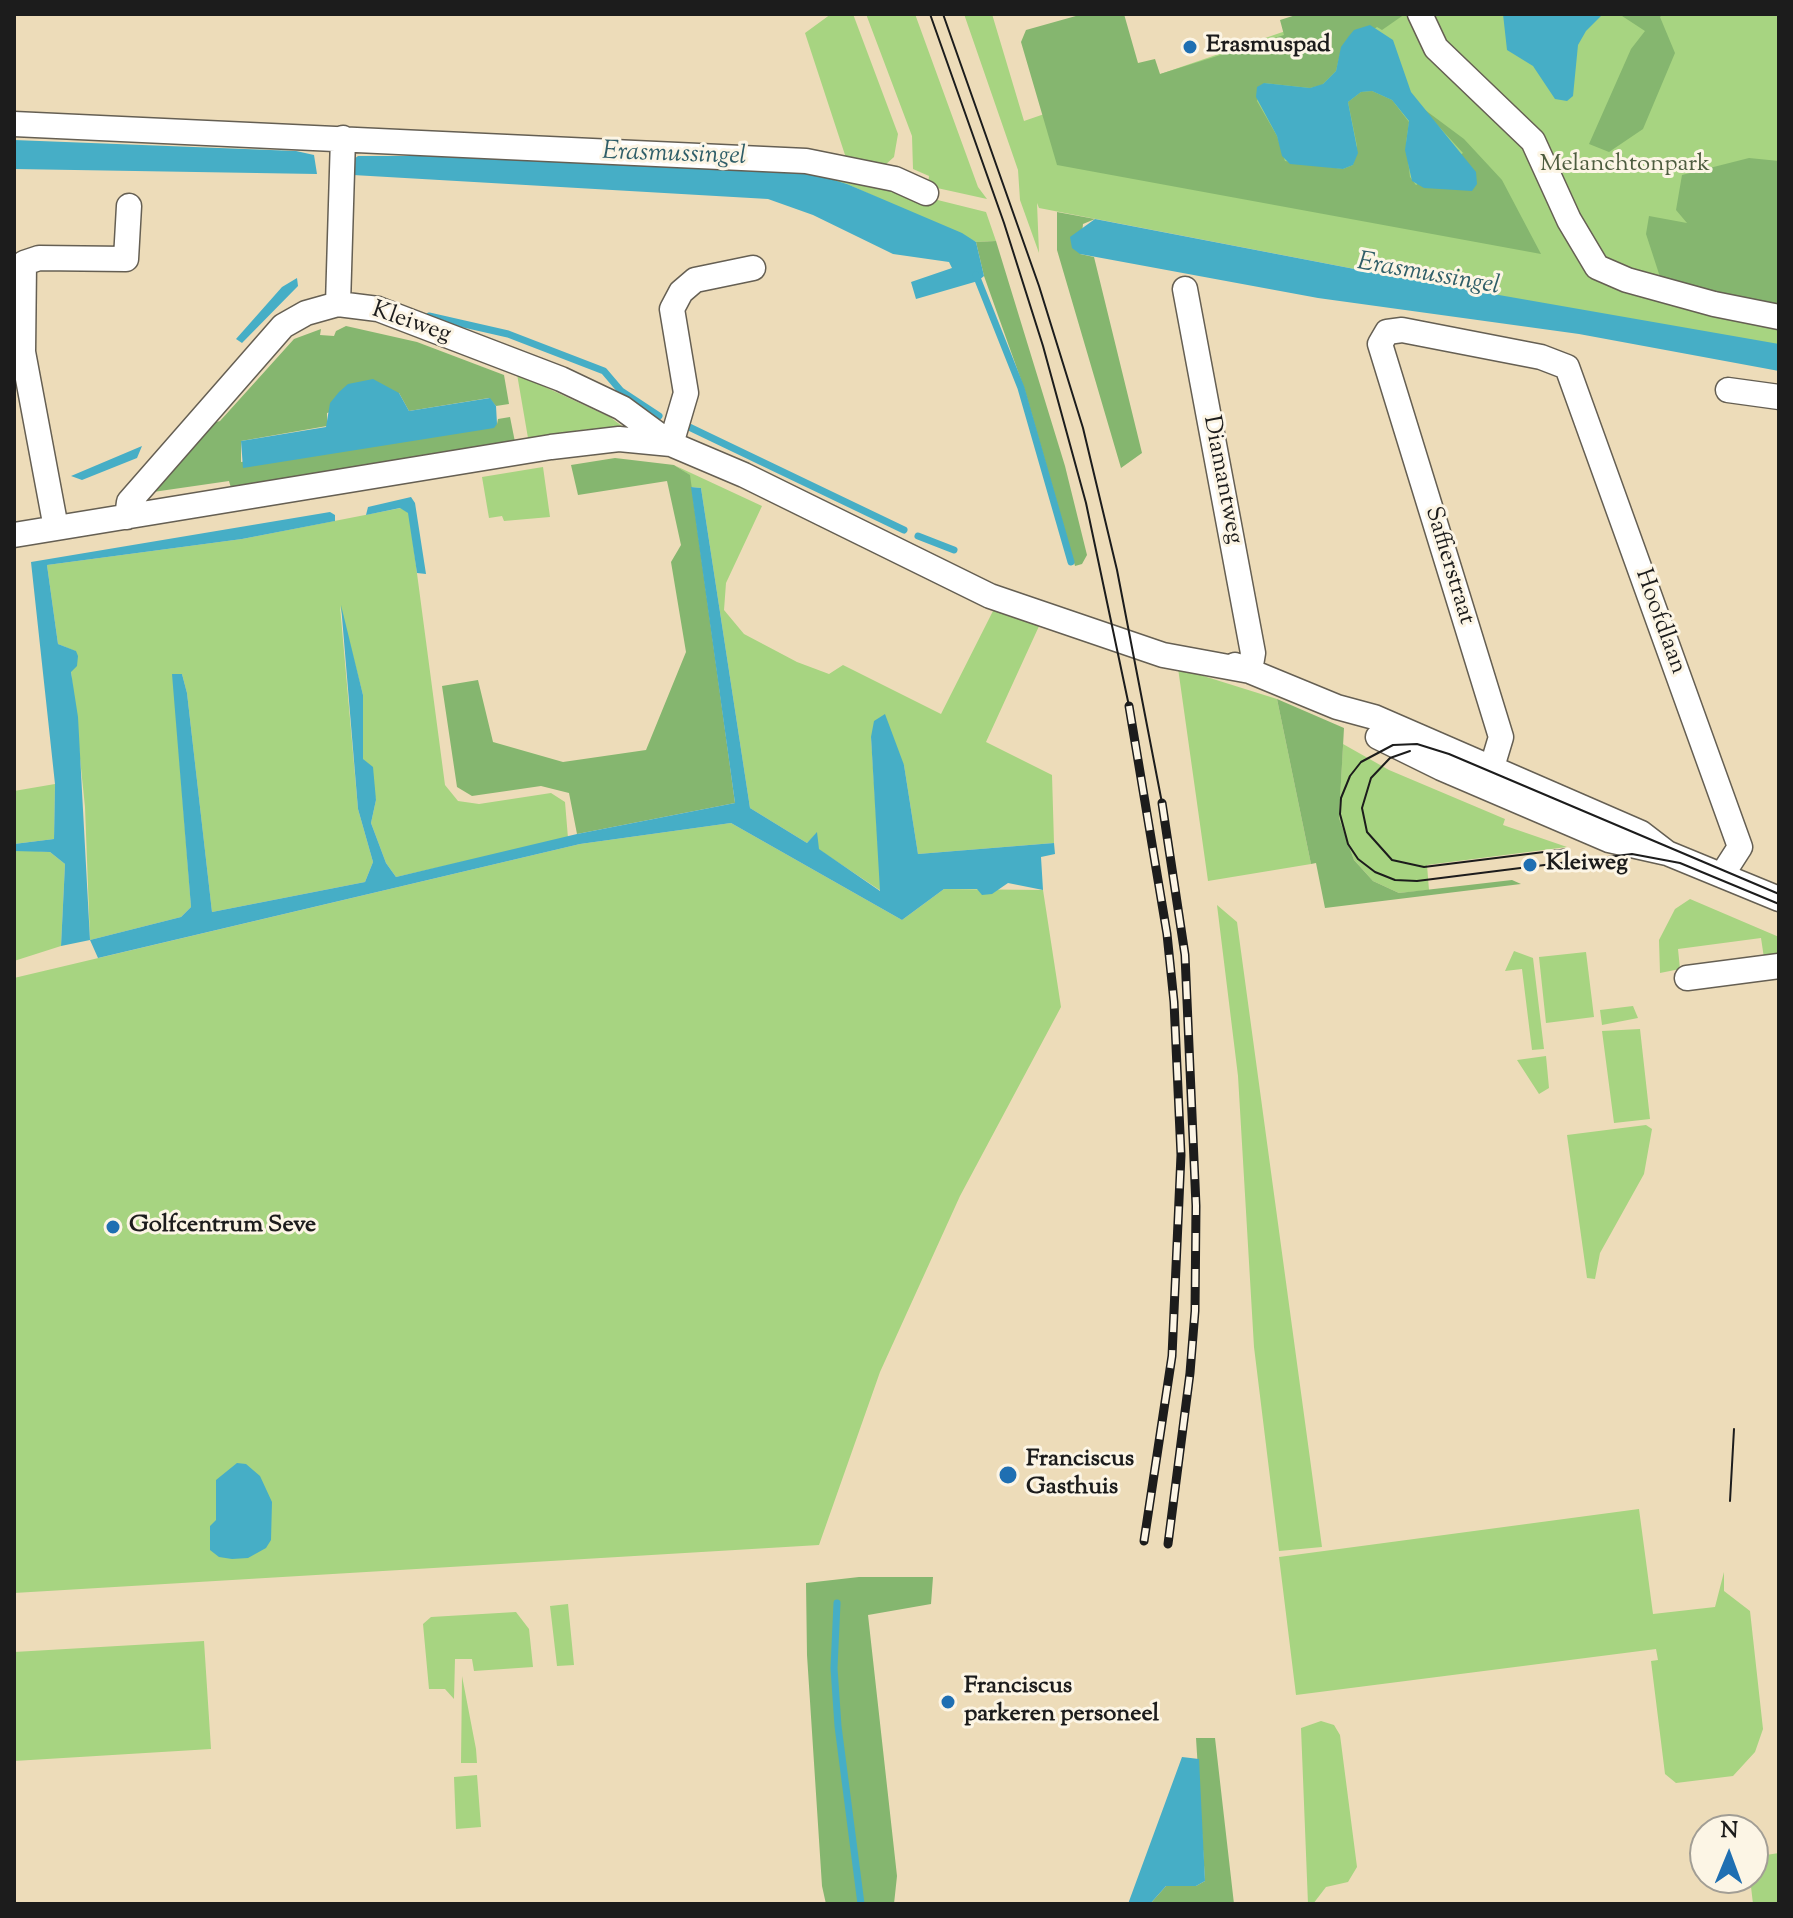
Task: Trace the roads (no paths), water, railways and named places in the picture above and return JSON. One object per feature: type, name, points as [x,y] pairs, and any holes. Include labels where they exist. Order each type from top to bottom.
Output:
[{"type":"street","points":[[1420,14],[1436,48],[1533,141],[1569,220],[1597,267],[1627,280],[1714,304],[1779,317]]},
{"type":"street","points":[[14,124],[806,161],[895,179],[926,193]]},
{"type":"street","points":[[338,304],[343,138]]},
{"type":"street","points":[[56,528],[23,352],[24,263],[39,258],[126,259],[129,206]]},
{"type":"street","points":[[671,444],[686,393],[672,309],[681,292],[695,280],[753,268]]},
{"type":"street","name":"Diamantweg","points":[[1185,289],[1253,653],[1250,671]]},
{"type":"street","name":"Kleiweg","points":[[127,517],[129,502],[283,326],[306,313],[338,304],[378,309],[561,379],[622,408],[671,444],[730,468],[990,596],[1074,628],[1190,662],[1250,671],[1337,707],[1374,717],[1489,778],[1641,833],[1667,853],[1779,899]]},
{"type":"street","name":"Hoofdlaan","points":[[1380,344],[1387,332],[1402,330],[1541,357],[1567,367],[1740,847],[1722,875]]},
{"type":"street","name":"Saffierstraat","points":[[1380,344],[1501,737],[1489,778]]},
{"type":"street","points":[[1728,390],[1777,402]]},
{"type":"street","name":"Kleiweg","points":[[14,535],[551,447],[619,439],[671,444]]},
{"type":"street","points":[[1687,978],[1779,966]]},
{"type":"water","points":[[1503,14],[1603,14],[1586,31],[1578,45],[1573,96],[1567,101],[1555,99],[1533,66],[1507,50]]},
{"type":"water","points":[[1370,25],[1393,40],[1411,92],[1476,172],[1477,184],[1472,191],[1424,188],[1412,181],[1405,150],[1409,121],[1392,100],[1372,91],[1361,92],[1348,102],[1358,153],[1353,165],[1343,169],[1290,164],[1282,156],[1277,136],[1256,97],[1257,87],[1264,83],[1310,88],[1323,84],[1336,71],[1341,47],[1349,36],[1354,30]]},
{"type":"water","points":[[14,140],[296,151],[314,155],[317,174],[14,169]]},
{"type":"water","points":[[358,156],[514,156],[757,165],[810,173],[847,184],[962,233],[976,242],[984,276],[978,281],[916,299],[911,282],[952,268],[949,262],[893,254],[813,215],[768,199],[353,175],[354,159]]},
{"type":"water","points":[[1095,219],[1396,277],[1779,344],[1779,371],[1579,334],[1318,298],[1080,254],[1072,248],[1070,237]]},
{"type":"water","points":[[297,278],[298,286],[242,343],[236,339],[282,287]]},
{"type":"water","points":[[373,379],[399,393],[409,411],[490,398],[496,406],[497,424],[494,428],[243,468],[241,441],[326,427],[330,403],[339,392],[348,384]]},
{"type":"water","points":[[142,446],[137,458],[82,480],[71,476]]},
{"type":"water","points":[[691,487],[701,488],[750,808],[807,843],[817,832],[819,849],[880,891],[871,737],[874,721],[885,714],[904,765],[918,854],[1054,843],[1055,854],[1041,857],[1043,890],[1008,883],[992,894],[982,895],[977,889],[944,889],[902,920],[731,823],[580,844],[98,958],[90,940],[181,917],[191,907],[172,674],[182,674],[187,693],[212,912],[365,882],[373,862],[358,809],[341,605],[363,695],[363,759],[373,767],[376,800],[371,823],[386,863],[396,877],[577,834],[735,803]]},
{"type":"water","points":[[411,497],[415,503],[426,574],[417,573],[408,513],[400,508],[366,515],[368,507]]},
{"type":"water","points":[[330,512],[335,515],[335,521],[242,539],[47,565],[58,644],[76,651],[78,656],[77,666],[71,672],[78,717],[90,940],[61,946],[65,864],[50,852],[14,851],[14,844],[54,839],[55,784],[31,562]]},
{"type":"water","points":[[237,1463],[246,1464],[260,1476],[272,1502],[271,1540],[266,1548],[248,1558],[232,1559],[219,1557],[210,1550],[210,1526],[216,1520],[216,1480]]},
{"type":"water","points":[[1182,1757],[1199,1759],[1205,1881],[1196,1886],[1166,1886],[1150,1904],[1128,1904]]},
{"type":"waterway","points":[[976,275],[1021,388],[1071,562]]},
{"type":"waterway","points":[[429,316],[508,334],[604,371],[621,391],[659,416]]},
{"type":"waterway","points":[[687,426],[904,530]]},
{"type":"waterway","points":[[918,536],[954,550]]},
{"type":"waterway","points":[[837,1603],[834,1668],[838,1726],[861,1904]]},
{"type":"tram line","points":[[930,14],[1004,223],[1043,346],[1086,503],[1129,706]]},
{"type":"tram line","points":[[943,14],[1039,286],[1083,428],[1117,570],[1162,803]]},
{"type":"tram line","points":[[1779,894],[1449,754],[1417,744],[1393,745],[1361,762],[1350,776],[1341,798],[1340,814],[1348,844],[1358,859],[1375,872],[1395,880],[1417,881],[1632,854],[1680,863],[1779,904]]},
{"type":"tram line","points":[[1410,751],[1390,758],[1371,778],[1362,808],[1367,832],[1392,860],[1424,867],[1568,849]]},
{"type":"tram line","points":[[1730,1501],[1734,1429]]},
{"type":"railway","points":[[1129,706],[1167,934],[1174,1002],[1181,1155],[1172,1356],[1144,1541]]},
{"type":"railway","points":[[1162,803],[1185,955],[1196,1206],[1195,1311],[1190,1373],[1168,1544]]},
{"type":"place","name":"Erasmuspad","points":[[1190,47]]},
{"type":"place","name":"Kleiweg","points":[[1530,865]]},
{"type":"place","name":"Golfcentrum Seve","points":[[113,1227]]},
{"type":"place","name":"Franciscus Gasthuis","points":[[1008,1475]]},
{"type":"place","name":"Franciscus parkeren personeel","points":[[948,1702]]},
{"type":"water label","name":"Erasmussingel","points":[[674,156]]},
{"type":"water label","name":"Erasmussingel","points":[[1428,276]]},
{"type":"park label","name":"Melanchtonpark","points":[[1625,166]]}]
